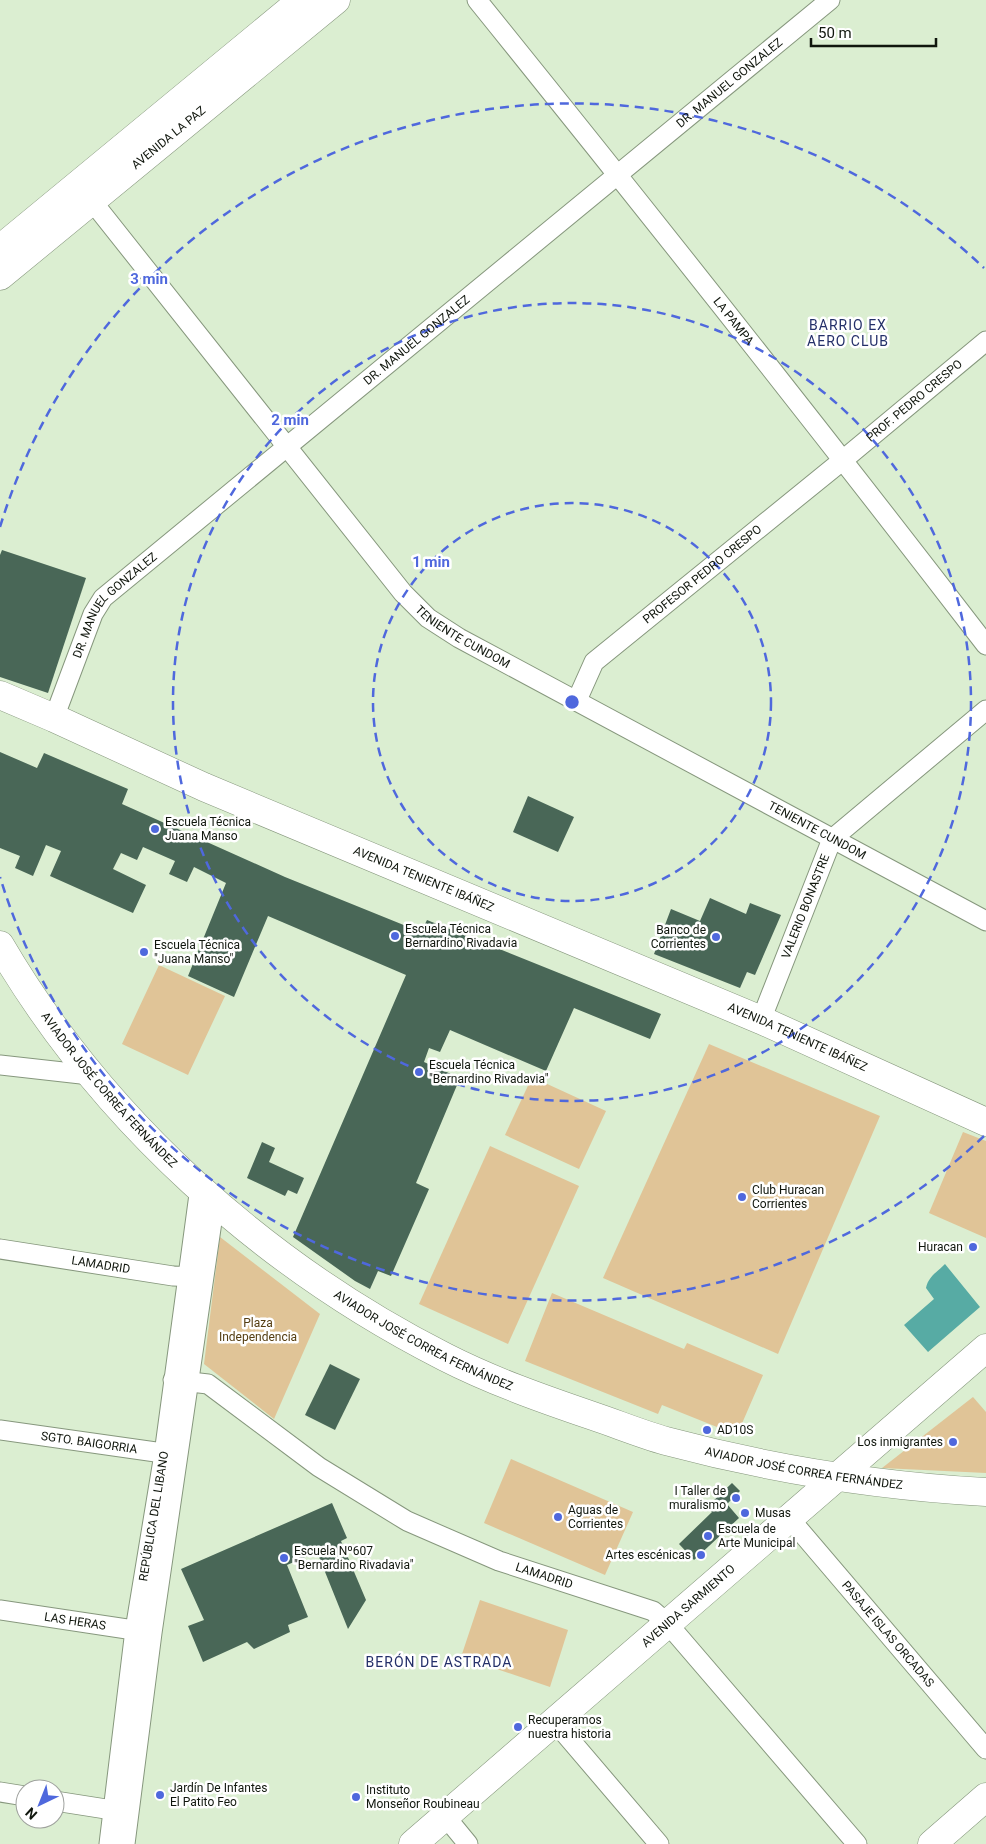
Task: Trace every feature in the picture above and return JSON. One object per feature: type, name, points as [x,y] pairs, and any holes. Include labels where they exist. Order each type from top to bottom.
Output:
[{"type":"main road","name":"AVENIDA LA PAZ","points":[[0,276],[85,192],[302,0]]},
{"type":"main road","name":"AVENIDA LA PAZ","points":[[0,248],[85,192],[336,0]]},
{"type":"main road","name":"AVENIDA TENIENTE IBÁÑEZ","points":[[0,695],[204,787],[760,1020],[986,1122]]},
{"type":"main road","name":"AVIADOR JOSÉ CORREA FERNÁNDEZ","points":[[0,945],[68,1048],[90,1075],[146,1136],[207,1194],[293,1265],[373,1316],[445,1357],[568,1408],[664,1440],[782,1468],[837,1478],[984,1493]]},
{"type":"main road","name":"AVENIDA SARMIENTO","points":[[413,1844],[986,1348]]},
{"type":"main road","points":[[932,1844],[986,1797]]},
{"type":"street","name":"LA PAMPA","points":[[477,0],[618,174],[986,645]]},
{"type":"street","name":"DR. MANUEL GONZALEZ","points":[[54,718],[93,614],[103,598],[830,0]]},
{"type":"street","name":"TENIENTE CUNDOM","points":[[85,192],[403,593],[428,618],[459,638],[986,921]]},
{"type":"street","name":"PROF. PEDRO CRESPO","points":[[843,460],[986,341]]},
{"type":"street","name":"PROFESOR PEDRO CRESPO","points":[[577,700],[594,662],[843,460]]},
{"type":"street","name":"VALERIO BONASTRE","points":[[760,1020],[832,839],[986,710]]},
{"type":"street","points":[[0,1065],[90,1075]]},
{"type":"street","name":"REPÚBLICA DEL LIBANO","points":[[125,1844],[122,1812],[143,1632],[171,1455],[207,1194]]},
{"type":"street","name":"LAMADRID","points":[[0,1249],[173,1276],[195,1276]]},
{"type":"street","name":"LAMADRID","points":[[181,1381],[208,1384],[319,1467],[406,1521],[499,1561],[653,1611],[668,1624],[856,1844]]},
{"type":"street","name":"SGTO. BAIGORRIA","points":[[0,1430],[171,1455]]},
{"type":"street","name":"PASAJE ISLAS ORCADAS","points":[[790,1519],[986,1749]]},
{"type":"street","name":"LAS HERAS","points":[[0,1610],[143,1632]]},
{"type":"street","points":[[555,1722],[659,1844]]},
{"type":"street","points":[[0,1792],[15,1794]]},
{"type":"street","points":[[65,1803],[122,1812]]},
{"type":"street","name":"REPÚBLICA DEL LIBANO","points":[[109,1844],[122,1812]]},
{"type":"street","points":[[444,1816],[468,1844]]},
{"type":"green space","points":[[159,965],[225,996],[188,1075],[122,1044]]},
{"type":"green space","name":"Club Huracan Corrientes","points":[[709,1044],[880,1116],[778,1354],[603,1278]]},
{"type":"green space","points":[[532,1077],[606,1111],[579,1169],[505,1135]]},
{"type":"green space","points":[[963,1132],[986,1141],[986,1238],[929,1213]]},
{"type":"green space","points":[[490,1146],[579,1186],[508,1344],[419,1304]]},
{"type":"green space","name":"Plaza Independencia","points":[[220,1237],[320,1314],[274,1419],[204,1364]]},
{"type":"green space","points":[[552,1293],[684,1349],[687,1343],[763,1375],[737,1435],[662,1405],[658,1414],[525,1361]]},
{"type":"green space","points":[[973,1397],[986,1412],[986,1473],[882,1468]]},
{"type":"green space","name":"Aguas de Corrientes","points":[[511,1459],[633,1512],[605,1575],[484,1523]]},
{"type":"green space","points":[[480,1600],[568,1630],[550,1687],[461,1657]]},
{"type":"water","points":[[945,1264],[980,1307],[928,1352],[904,1325],[934,1299],[926,1288],[927,1284],[933,1275]]},
{"type":"building","points":[[2,550],[86,578],[48,693],[0,677],[0,555]]},
{"type":"building","name":"Escuela Técnica \"Bernardino Rivadavia\"","points":[[0,752],[37,768],[44,753],[128,789],[122,804],[285,877],[421,932],[427,920],[661,1014],[650,1039],[574,1008],[546,1071],[450,1030],[440,1052],[429,1048],[424,1062],[460,1078],[416,1183],[429,1189],[391,1276],[378,1271],[370,1289],[355,1281],[293,1237],[406,975],[268,916],[234,997],[188,976],[226,883],[194,867],[187,882],[169,874],[175,861],[143,847],[137,860],[121,853],[113,869],[146,885],[133,913],[50,876],[61,851],[46,845],[33,876],[15,868],[20,856],[0,848]]},
{"type":"building","points":[[528,796],[574,817],[558,852],[513,832]]},
{"type":"building","name":"Banco de Corrientes","points":[[710,898],[746,914],[750,903],[781,915],[755,975],[747,972],[740,988],[654,954],[671,909],[700,921]]},
{"type":"building","points":[[262,1142],[275,1148],[269,1162],[304,1178],[297,1194],[288,1190],[285,1196],[247,1178]]},
{"type":"building","points":[[330,1364],[360,1379],[335,1430],[305,1415]]},
{"type":"building","name":"Escuela de Arte Municipal","points":[[732,1483],[740,1491],[727,1504],[739,1518],[694,1560],[679,1544],[712,1512],[707,1507]]},
{"type":"building","name":"Escuela Nº607 \"Bernardino Rivadavia\"","points":[[332,1503],[347,1538],[341,1541],[366,1600],[348,1629],[317,1552],[287,1565],[308,1617],[288,1625],[290,1632],[254,1649],[247,1642],[203,1662],[188,1626],[204,1620],[181,1569]]},
{"type":"place","name":"Escuela Técnica Juana Manso","points":[[155,829]]},
{"type":"place","name":"Escuela Técnica Bernardino Rivadavia","points":[[395,936]]},
{"type":"place","name":"Banco de Corrientes","points":[[716,937]]},
{"type":"place","name":"Escuela Técnica \"Juana Manso\"","points":[[144,952]]},
{"type":"place","name":"Escuela Técnica \"Bernardino Rivadavia\"","points":[[419,1072]]},
{"type":"place","name":"Club Huracan Corrientes","points":[[742,1197]]},
{"type":"place","name":"Huracan","points":[[973,1247]]},
{"type":"place","name":"AD10S","points":[[707,1430]]},
{"type":"place","name":"Los inmigrantes","points":[[953,1442]]},
{"type":"place","name":"I Taller de muralismo","points":[[736,1498]]},
{"type":"place","name":"Musas","points":[[745,1513]]},
{"type":"place","name":"Aguas de Corrientes","points":[[558,1517]]},
{"type":"place","name":"Escuela de Arte Municipal","points":[[708,1536]]},
{"type":"place","name":"Artes escénicas","points":[[701,1555]]},
{"type":"place","name":"Escuela Nº607 \"Bernardino Rivadavia\"","points":[[284,1558]]},
{"type":"place","name":"Recuperamos nuestra historia","points":[[518,1727]]},
{"type":"place","name":"Jardín De Infantes El Patito Feo","points":[[160,1795]]},
{"type":"place","name":"Instituto Monseñor Roubineau","points":[[356,1797]]},
{"type":"district","name":"BARRIO EX AERO CLUB","points":[[848,334]]},
{"type":"district","name":"BERÓN DE ASTRADA","points":[[439,1662]]}]
